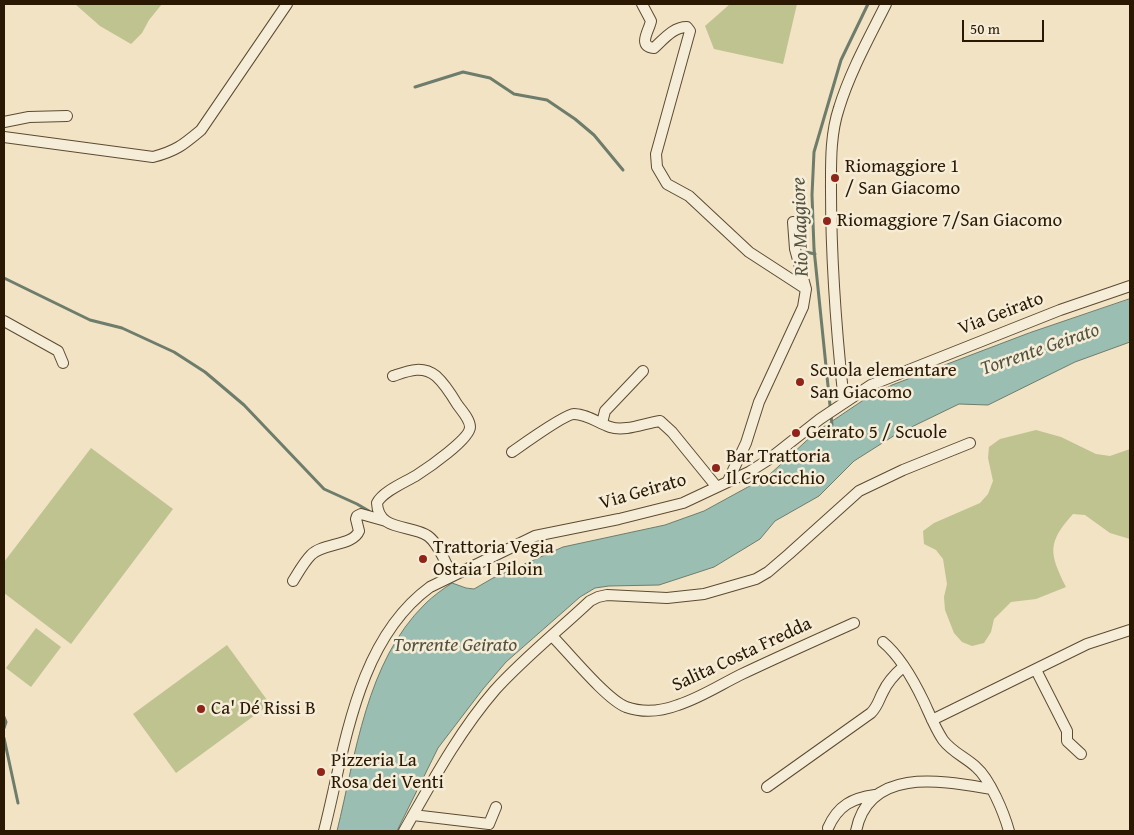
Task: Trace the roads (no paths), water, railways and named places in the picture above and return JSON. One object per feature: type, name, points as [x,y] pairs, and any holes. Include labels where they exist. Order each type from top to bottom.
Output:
[{"type":"street","points":[[4,137],[153,157],[182,146],[201,130],[287,4]]},
{"type":"street","points":[[642,4],[650,21],[644,38],[649,48],[654,48],[665,36],[680,27],[687,27],[690,31],[656,154],[657,167],[662,176],[667,184],[689,196],[749,252],[806,289]]},
{"type":"street","points":[[844,402],[838,345],[831,216],[831,145],[838,109],[886,4]]},
{"type":"street","points":[[4,122],[29,117],[67,116]]},
{"type":"street","points":[[728,481],[746,443],[759,402],[803,307],[806,289],[795,249],[793,222]]},
{"type":"street","name":"Via Geirato","points":[[324,831],[358,693],[365,675],[384,639],[404,610],[430,587],[535,536],[619,519],[683,503],[749,472],[768,460],[820,418],[871,385],[1060,310],[1130,286]]},
{"type":"street","points":[[4,321],[58,351],[63,363]]},
{"type":"street","points":[[386,521],[378,512],[377,503],[379,500],[439,459],[463,440],[470,427],[452,395],[432,373],[414,370],[393,376]]},
{"type":"street","points":[[602,423],[605,411],[642,371]]},
{"type":"street","points":[[512,452],[572,414],[584,415],[612,428],[630,427],[660,421],[672,432],[716,486]]},
{"type":"street","points":[[404,831],[447,755],[482,706],[515,669],[590,602],[598,597],[607,595],[667,598],[704,594],[756,579],[768,572],[789,554],[858,491],[895,473],[970,443]]},
{"type":"street","points":[[293,581],[311,554],[356,535],[359,531],[356,519],[357,516],[362,514],[421,532],[430,537],[452,575]]},
{"type":"street","name":"Salita Costa Fredda","points":[[552,636],[611,698],[625,706],[650,710],[664,709],[688,702],[782,655],[854,623]]},
{"type":"street","points":[[932,720],[1087,644],[1130,630]]},
{"type":"street","points":[[883,642],[896,656],[915,684],[943,740],[960,757],[977,768],[991,789],[1009,831]]},
{"type":"street","points":[[767,786],[871,713],[877,707],[884,690],[894,675],[903,667]]},
{"type":"street","points":[[1036,670],[1066,731],[1067,741],[1081,754]]},
{"type":"street","points":[[856,831],[858,820],[868,802],[875,795],[892,786],[912,783],[946,783],[991,789]]},
{"type":"street","points":[[828,828],[831,820],[839,811],[852,801],[858,797],[875,795]]},
{"type":"street","points":[[413,815],[488,824],[496,806]]},
{"type":"water","name":"Torrente Geirato","points":[[1130,299],[1130,342],[1075,362],[988,405],[959,404],[895,435],[854,461],[819,496],[775,521],[760,539],[714,567],[659,585],[595,588],[580,597],[506,662],[483,689],[438,748],[397,831],[337,831],[366,710],[376,681],[389,653],[405,627],[425,604],[452,583],[474,589],[493,578],[563,547],[665,525],[704,511],[768,476],[816,432],[865,399],[892,385],[1029,333]]},
{"type":"waterway","name":"Rio Maggiore","points":[[832,425],[814,249],[812,195],[814,152],[841,60],[868,4]]},
{"type":"waterway","points":[[415,87],[463,72],[490,78],[514,94],[547,100],[594,135],[623,170]]},
{"type":"waterway","name":"Rio Maggiore","points":[[806,252],[815,254]]},
{"type":"waterway","points":[[4,278],[90,320],[122,328],[174,352],[205,372],[244,405],[324,489],[369,511]]},
{"type":"waterway","points":[[4,717],[6,722],[4,728]]},
{"type":"waterway","points":[[4,738],[18,803]]},
{"type":"place","name":"Riomaggiore 1 / San Giacomo","points":[[835,178]]},
{"type":"place","name":"Riomaggiore 7/San Giacomo","points":[[827,221]]},
{"type":"place","name":"Scuola elementare San Giacomo","points":[[800,382]]},
{"type":"place","name":"Geirato 5 / Scuole","points":[[796,433]]},
{"type":"place","name":"Bar Trattoria Il Crocicchio","points":[[716,468]]},
{"type":"place","name":"Trattoria Vegia Ostaia I Piloin","points":[[423,559]]},
{"type":"place","name":"Ca' Dé Rissi B","points":[[201,709]]},
{"type":"place","name":"Pizzeria La Rosa dei Venti","points":[[321,772]]}]
